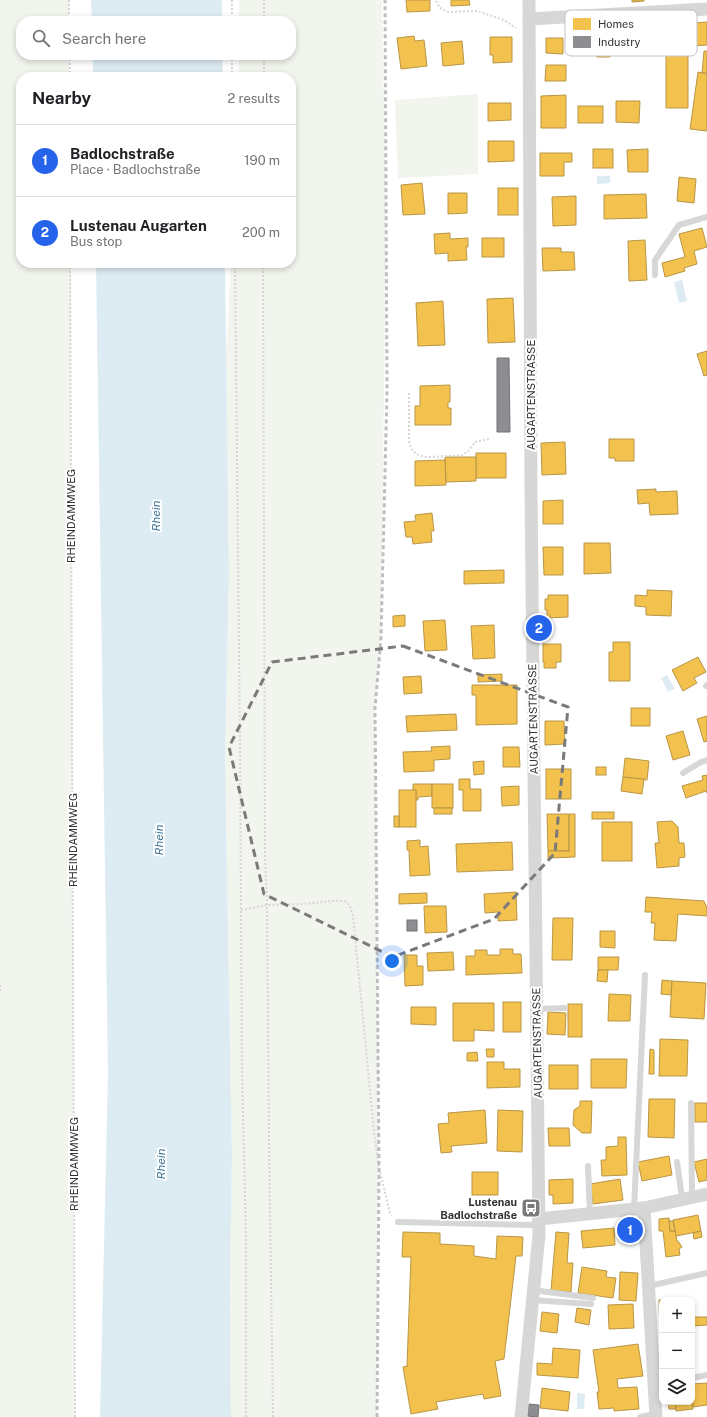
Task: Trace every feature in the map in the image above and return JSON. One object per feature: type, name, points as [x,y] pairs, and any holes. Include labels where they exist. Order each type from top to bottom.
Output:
[{"type":"street","name":"AUGARTENSTRASSE","points":[[521,1417],[539,1235],[531,492],[529,0]]},
{"type":"street","points":[[691,10],[707,9]]},
{"type":"street","points":[[529,20],[565,18]]},
{"type":"street","points":[[539,1219],[639,1208],[707,1194]]},
{"type":"street","points":[[639,1208],[649,1286],[658,1386],[656,1415]]},
{"type":"lane","points":[[655,275],[655,260],[679,225],[707,217]]},
{"type":"lane","points":[[683,773],[707,760]]},
{"type":"lane","points":[[639,1208],[645,975]]},
{"type":"lane","points":[[536,1009],[565,1008]]},
{"type":"lane","points":[[687,1198],[691,1103]]},
{"type":"lane","points":[[677,1162],[687,1198]]},
{"type":"lane","points":[[588,1166],[590,1214]]},
{"type":"lane","points":[[398,1222],[532,1224],[539,1219]]},
{"type":"lane","points":[[649,1286],[707,1273]]},
{"type":"lane","points":[[533,1295],[592,1301],[533,1295]]},
{"type":"lane","points":[[695,1377],[707,1375]]},
{"type":"lane","points":[[640,1417],[656,1415]]},
{"type":"path","points":[[69,0],[69,16]]},
{"type":"path","points":[[232,0],[232,16]]},
{"type":"path","points":[[264,0],[264,16]]},
{"type":"path","points":[[436,1],[440,8],[448,12],[476,11],[504,20],[516,28]]},
{"type":"path","points":[[70,60],[70,72]]},
{"type":"path","points":[[232,60],[232,72]]},
{"type":"path","points":[[264,60],[264,72]]},
{"type":"path","name":"RHEINDAMMWEG","points":[[70,268],[75,1417]]},
{"type":"path","points":[[235,268],[241,910],[246,1243],[246,1417]]},
{"type":"path","points":[[263,268],[265,857],[267,905],[273,1417]]},
{"type":"path","points":[[409,393],[409,440],[410,447],[415,453],[427,458],[463,455],[475,442],[490,439]]},
{"type":"path","points":[[241,910],[267,905],[303,904],[333,900],[345,901],[350,906],[353,916],[378,1161],[390,1213],[398,1222]]},
{"type":"path","points":[[0,985],[0,991]]},
{"type":"highlighted area","points":[[403,646],[568,707],[555,853],[494,919],[393,957],[264,894],[229,747],[272,662]]},
{"type":"shaded area","points":[[0,0],[69,0],[69,16],[16,16],[16,60],[69,60],[69,72],[16,72],[16,268],[71,268],[75,1417],[0,1417]]},
{"type":"shaded area","points":[[239,0],[382,0],[386,224],[381,638],[375,708],[379,1058],[377,1417],[231,1417],[230,1289],[232,1157],[225,757],[229,574],[226,355],[231,268],[296,268],[296,72],[239,72],[239,60],[296,60],[296,16],[239,16]]},
{"type":"shaded area","points":[[478,94],[478,174],[398,178],[395,100]]},
{"type":"water","points":[[91,0],[222,0],[222,16],[92,16]]},
{"type":"water","points":[[93,60],[222,60],[223,72],[93,72]]},
{"type":"water","points":[[597,176],[610,176],[610,183],[597,184]]},
{"type":"water","name":"Rhein","points":[[96,268],[225,268],[229,574],[225,757],[232,1157],[230,1289],[231,1417],[100,1417],[108,1073]]},
{"type":"water","points":[[682,280],[687,301],[679,303],[674,282]]},
{"type":"water","points":[[667,675],[675,689],[668,692],[661,678]]},
{"type":"water","points":[[577,1393],[585,1394],[584,1409],[577,1409]]},
{"type":"building: Homes","points":[[406,0],[430,0],[430,11],[407,12]]},
{"type":"building: Homes","points":[[451,0],[469,0],[470,5],[451,6]]},
{"type":"building: Homes","points":[[632,0],[644,0],[644,1],[632,2]]},
{"type":"building: Homes","points":[[707,22],[707,45],[697,46],[697,23]]},
{"type":"building: Homes","points":[[414,36],[415,41],[424,40],[427,66],[401,69],[397,38]]},
{"type":"building: Homes","points":[[490,37],[512,37],[512,62],[493,63],[493,55],[490,55]]},
{"type":"building: Homes","points":[[546,38],[563,38],[563,54],[546,53]]},
{"type":"building: Homes","points":[[462,41],[464,64],[443,66],[441,43]]},
{"type":"building: Homes","points":[[704,51],[707,51],[707,73],[702,73]]},
{"type":"building: Homes","points":[[597,56],[610,57],[597,57]]},
{"type":"building: Homes","points":[[666,56],[688,56],[688,108],[666,108]]},
{"type":"building: Homes","points":[[546,65],[566,65],[566,81],[545,81]]},
{"type":"building: Homes","points":[[698,72],[707,74],[707,131],[690,129]]},
{"type":"building: Homes","points":[[566,95],[566,128],[541,128],[541,96]]},
{"type":"building: Homes","points":[[616,101],[640,101],[639,123],[616,122]]},
{"type":"building: Homes","points":[[488,103],[511,103],[511,120],[488,121]]},
{"type":"building: Homes","points":[[578,106],[603,106],[603,123],[578,123]]},
{"type":"building: Homes","points":[[488,141],[514,141],[514,161],[488,162]]},
{"type":"building: Homes","points":[[593,149],[613,149],[613,168],[593,168]]},
{"type":"building: Homes","points":[[648,149],[648,172],[628,172],[627,150]]},
{"type":"building: Homes","points":[[540,153],[572,153],[572,162],[564,162],[564,176],[540,176]]},
{"type":"building: Homes","points":[[679,177],[696,179],[694,203],[677,201]]},
{"type":"building: Homes","points":[[422,183],[425,214],[403,215],[401,185]]},
{"type":"building: Homes","points":[[498,188],[518,188],[518,215],[498,215]]},
{"type":"building: Homes","points":[[448,193],[467,193],[467,213],[448,214]]},
{"type":"building: Homes","points":[[646,194],[647,218],[604,219],[604,195]]},
{"type":"building: Homes","points":[[576,196],[576,225],[553,226],[552,197]]},
{"type":"building: Homes","points":[[702,228],[707,247],[694,251],[697,264],[684,268],[685,271],[665,277],[662,263],[685,257],[679,234]]},
{"type":"building: Homes","points":[[450,233],[450,239],[468,238],[468,247],[466,247],[467,260],[448,261],[448,253],[435,254],[434,234]]},
{"type":"building: Homes","points":[[482,238],[504,238],[504,257],[482,257]]},
{"type":"building: Homes","points":[[645,240],[647,280],[629,281],[628,241]]},
{"type":"building: Homes","points":[[542,248],[561,248],[561,252],[574,252],[575,270],[543,271]]},
{"type":"building: Homes","points":[[513,298],[515,342],[488,343],[487,299]]},
{"type":"building: Homes","points":[[443,301],[445,345],[418,346],[416,303]]},
{"type":"building: Homes","points":[[707,351],[707,375],[704,376],[697,354]]},
{"type":"building: Homes","points":[[450,385],[450,402],[448,402],[448,408],[451,408],[451,425],[415,425],[415,406],[420,406],[420,386]]},
{"type":"building: Homes","points":[[609,439],[634,439],[634,461],[615,461],[615,458],[609,458]]},
{"type":"building: Homes","points":[[565,442],[566,474],[542,475],[541,443]]},
{"type":"building: Homes","points":[[476,453],[506,453],[506,478],[476,478]]},
{"type":"building: Homes","points":[[445,457],[476,457],[476,481],[446,482]]},
{"type":"building: Homes","points":[[445,460],[446,485],[415,486],[415,461]]},
{"type":"building: Homes","points":[[656,489],[656,492],[677,491],[678,514],[650,515],[649,503],[638,504],[637,490]]},
{"type":"building: Homes","points":[[563,500],[563,524],[543,524],[543,501]]},
{"type":"building: Homes","points":[[432,513],[434,531],[431,531],[432,542],[413,544],[412,537],[406,537],[404,522],[416,521],[415,515]]},
{"type":"building: Homes","points":[[584,543],[610,543],[611,573],[584,574]]},
{"type":"building: Homes","points":[[543,547],[563,547],[563,575],[544,575]]},
{"type":"building: Homes","points":[[504,570],[504,583],[464,584],[464,571]]},
{"type":"building: Homes","points":[[647,590],[672,591],[671,616],[646,615],[646,607],[635,606],[635,595],[647,596]]},
{"type":"building: Homes","points":[[548,595],[568,595],[568,617],[547,618],[545,599],[548,599]]},
{"type":"building: Homes","points":[[405,615],[405,626],[393,627],[393,616]]},
{"type":"building: Homes","points":[[445,620],[447,650],[425,651],[423,621]]},
{"type":"building: Homes","points":[[494,625],[495,658],[473,659],[471,626]]},
{"type":"building: Homes","points":[[613,642],[630,642],[630,681],[609,681],[609,652],[613,652]]},
{"type":"building: Homes","points":[[543,644],[561,644],[561,662],[556,662],[556,668],[544,668]]},
{"type":"building: Homes","points":[[698,657],[706,672],[694,678],[697,683],[683,691],[672,670]]},
{"type":"building: Homes","points":[[502,674],[502,681],[478,682],[478,675]]},
{"type":"building: Homes","points":[[421,676],[422,693],[404,694],[403,677]]},
{"type":"building: Homes","points":[[472,685],[517,685],[517,724],[476,725],[476,695],[472,695]]},
{"type":"building: Homes","points":[[631,708],[650,708],[650,726],[631,726]]},
{"type":"building: Homes","points":[[456,714],[457,730],[407,732],[406,716]]},
{"type":"building: Homes","points":[[707,716],[707,741],[704,742],[697,719]]},
{"type":"building: Homes","points":[[545,721],[564,721],[565,744],[545,745]]},
{"type":"building: Homes","points":[[683,731],[690,755],[673,760],[666,736]]},
{"type":"building: Homes","points":[[450,746],[450,759],[434,760],[434,771],[404,772],[403,752],[432,751],[431,747]]},
{"type":"building: Homes","points":[[503,747],[519,747],[520,767],[503,767]]},
{"type":"building: Homes","points":[[625,758],[649,761],[647,780],[623,777]]},
{"type":"building: Homes","points":[[484,761],[484,774],[474,775],[473,762]]},
{"type":"building: Homes","points":[[596,767],[606,767],[606,775],[596,775]]},
{"type":"building: Homes","points":[[546,769],[571,769],[571,799],[546,799]]},
{"type":"building: Homes","points":[[707,775],[707,793],[706,791],[686,798],[682,786],[703,780],[702,776]]},
{"type":"building: Homes","points":[[623,777],[644,779],[642,794],[621,791]]},
{"type":"building: Homes","points":[[459,779],[470,779],[470,789],[481,789],[481,811],[463,811],[463,790],[459,790]]},
{"type":"building: Homes","points":[[413,784],[432,784],[432,796],[418,797],[418,800],[416,800],[416,790],[413,790]]},
{"type":"building: Homes","points":[[432,784],[453,784],[453,808],[432,808]]},
{"type":"building: Homes","points":[[519,786],[519,805],[502,806],[501,787]]},
{"type":"building: Homes","points":[[399,790],[416,790],[416,827],[399,827]]},
{"type":"building: Homes","points":[[434,808],[452,808],[452,814],[434,814]]},
{"type":"building: Homes","points":[[592,812],[614,812],[614,819],[592,819]]},
{"type":"building: Homes","points":[[547,814],[569,814],[569,851],[548,851]]},
{"type":"building: Homes","points":[[569,814],[575,814],[575,857],[548,858],[548,851],[569,851]]},
{"type":"building: Homes","points":[[394,816],[399,816],[399,827],[394,827]]},
{"type":"building: Homes","points":[[672,821],[678,827],[679,843],[684,843],[685,857],[679,858],[679,866],[657,868],[655,843],[659,843],[657,822]]},
{"type":"building: Homes","points":[[602,822],[632,822],[632,861],[602,861]]},
{"type":"building: Homes","points":[[420,840],[420,847],[428,846],[430,875],[410,876],[409,850],[407,850],[407,841]]},
{"type":"building: Homes","points":[[512,842],[513,870],[457,872],[456,844]]},
{"type":"building: Homes","points":[[516,892],[517,920],[498,921],[498,912],[485,913],[484,894]]},
{"type":"building: Homes","points":[[427,893],[427,903],[399,904],[399,894]]},
{"type":"building: Homes","points":[[646,897],[704,901],[707,908],[707,916],[678,914],[676,941],[654,940],[655,923],[651,923],[652,912],[645,912]]},
{"type":"building: Homes","points":[[424,906],[446,906],[447,932],[425,933]]},
{"type":"building: Homes","points":[[553,918],[573,918],[572,960],[552,960]]},
{"type":"building: Homes","points":[[600,931],[615,931],[615,948],[600,947]]},
{"type":"building: Homes","points":[[500,949],[513,949],[513,954],[521,954],[522,973],[466,975],[466,956],[475,956],[475,950],[487,950],[487,955],[500,955]]},
{"type":"building: Homes","points":[[453,952],[454,970],[428,971],[427,953]]},
{"type":"building: Homes","points":[[404,955],[417,955],[417,966],[423,966],[423,985],[405,986]]},
{"type":"building: Homes","points":[[598,957],[619,957],[618,970],[598,970]]},
{"type":"building: Homes","points":[[598,970],[608,970],[607,982],[597,981]]},
{"type":"building: Homes","points":[[662,980],[672,981],[671,995],[661,994]]},
{"type":"building: Homes","points":[[672,981],[706,983],[704,1019],[670,1017]]},
{"type":"building: Homes","points":[[609,994],[631,995],[630,1021],[608,1021]]},
{"type":"building: Homes","points":[[503,1002],[521,1002],[521,1032],[503,1032]]},
{"type":"building: Homes","points":[[453,1003],[494,1003],[494,1031],[474,1030],[474,1041],[453,1041]]},
{"type":"building: Homes","points":[[568,1004],[582,1004],[582,1037],[568,1037]]},
{"type":"building: Homes","points":[[411,1007],[436,1007],[436,1025],[411,1024]]},
{"type":"building: Homes","points":[[548,1012],[566,1013],[565,1035],[547,1034]]},
{"type":"building: Homes","points":[[660,1039],[688,1040],[687,1076],[659,1076]]},
{"type":"building: Homes","points":[[486,1049],[494,1049],[494,1057],[487,1057]]},
{"type":"building: Homes","points":[[650,1049],[654,1050],[654,1074],[649,1074]]},
{"type":"building: Homes","points":[[477,1052],[478,1061],[467,1061],[467,1053]]},
{"type":"building: Homes","points":[[591,1059],[627,1059],[626,1088],[591,1088]]},
{"type":"building: Homes","points":[[487,1062],[504,1062],[504,1069],[520,1069],[520,1087],[487,1088]]},
{"type":"building: Homes","points":[[549,1065],[578,1065],[578,1089],[549,1089]]},
{"type":"building: Homes","points":[[649,1099],[675,1099],[674,1138],[648,1137]]},
{"type":"building: Homes","points":[[580,1101],[592,1101],[591,1133],[582,1133],[573,1125],[574,1110],[580,1106]]},
{"type":"building: Homes","points":[[695,1103],[707,1103],[707,1122],[695,1122]]},
{"type":"building: Homes","points":[[485,1110],[487,1143],[451,1146],[452,1152],[441,1153],[438,1124],[449,1123],[448,1113]]},
{"type":"building: Homes","points":[[498,1110],[523,1111],[522,1152],[497,1151]]},
{"type":"building: Homes","points":[[548,1128],[569,1128],[570,1146],[549,1146]]},
{"type":"building: Homes","points":[[618,1137],[626,1137],[627,1175],[602,1176],[601,1160],[606,1160],[606,1147],[618,1146]]},
{"type":"building: Homes","points":[[669,1156],[672,1175],[642,1181],[638,1162]]},
{"type":"building: Homes","points":[[707,1159],[707,1180],[699,1182],[694,1162]]},
{"type":"building: Homes","points":[[472,1172],[498,1172],[498,1195],[472,1195]]},
{"type":"building: Homes","points":[[573,1179],[573,1203],[553,1204],[553,1195],[549,1195],[549,1180]]},
{"type":"building: Homes","points":[[620,1179],[623,1200],[593,1204],[590,1184]]},
{"type":"building: Homes","points":[[698,1215],[701,1231],[676,1236],[673,1220]]},
{"type":"building: Homes","points":[[669,1218],[670,1231],[675,1231],[677,1241],[682,1247],[679,1249],[680,1255],[666,1257],[663,1231],[659,1231],[659,1219]]},
{"type":"building: Homes","points":[[669,1221],[673,1221],[675,1231],[670,1231]]},
{"type":"building: Homes","points":[[634,1226],[634,1233],[627,1234],[626,1227]]},
{"type":"building: Homes","points":[[614,1228],[615,1245],[583,1248],[581,1231]]},
{"type":"building: Homes","points":[[701,1231],[702,1237],[694,1239],[693,1233]]},
{"type":"building: Homes","points":[[403,1232],[440,1233],[440,1244],[474,1246],[474,1256],[496,1259],[497,1236],[523,1237],[522,1256],[516,1256],[504,1359],[495,1361],[501,1396],[484,1399],[483,1394],[436,1402],[438,1409],[411,1414],[403,1367],[408,1366],[411,1257],[402,1257]]},
{"type":"building: Homes","points":[[556,1232],[569,1233],[567,1263],[573,1263],[571,1292],[551,1290]]},
{"type":"building: Homes","points":[[582,1267],[607,1271],[606,1277],[616,1278],[613,1298],[578,1293]]},
{"type":"building: Homes","points":[[620,1272],[638,1273],[636,1301],[619,1300]]},
{"type":"building: Homes","points":[[633,1304],[634,1328],[609,1329],[608,1305]]},
{"type":"building: Homes","points":[[577,1308],[591,1310],[589,1325],[575,1322]]},
{"type":"building: Homes","points":[[542,1312],[559,1314],[557,1333],[540,1331]]},
{"type":"building: Homes","points":[[695,1317],[707,1317],[707,1325],[695,1326]]},
{"type":"building: Homes","points":[[638,1344],[643,1376],[617,1379],[618,1388],[637,1387],[639,1409],[614,1411],[614,1408],[599,1409],[597,1392],[599,1392],[593,1350]]},
{"type":"building: Homes","points":[[553,1348],[580,1350],[578,1378],[537,1375],[537,1363],[552,1364]]},
{"type":"building: Homes","points":[[707,1383],[707,1405],[693,1407],[693,1405],[695,1405],[695,1384]]},
{"type":"building: Homes","points":[[542,1388],[570,1392],[568,1411],[540,1408]]},
{"type":"building: Homes","points":[[668,1405],[675,1405],[676,1409],[669,1409]]},
{"type":"building: Homes","points":[[675,1405],[693,1405],[693,1409],[676,1411]]},
{"type":"building: Industry","points":[[497,358],[509,358],[510,432],[497,432]]},
{"type":"building: Industry","points":[[407,920],[417,920],[417,931],[407,931]]},
{"type":"building: Industry","points":[[529,1404],[539,1405],[538,1417],[527,1416]]},
{"type":"railway","points":[[377,1417],[379,1168],[375,708],[381,638],[387,390],[385,0]]},
{"type":"place","name":"Lustenau Augarten","points":[[539,628]]},
{"type":"place","name":"Lustenau Badlochstraße","points":[[531,1208]]},
{"type":"place","name":"Badlochstraße","points":[[630,1230]]}]
